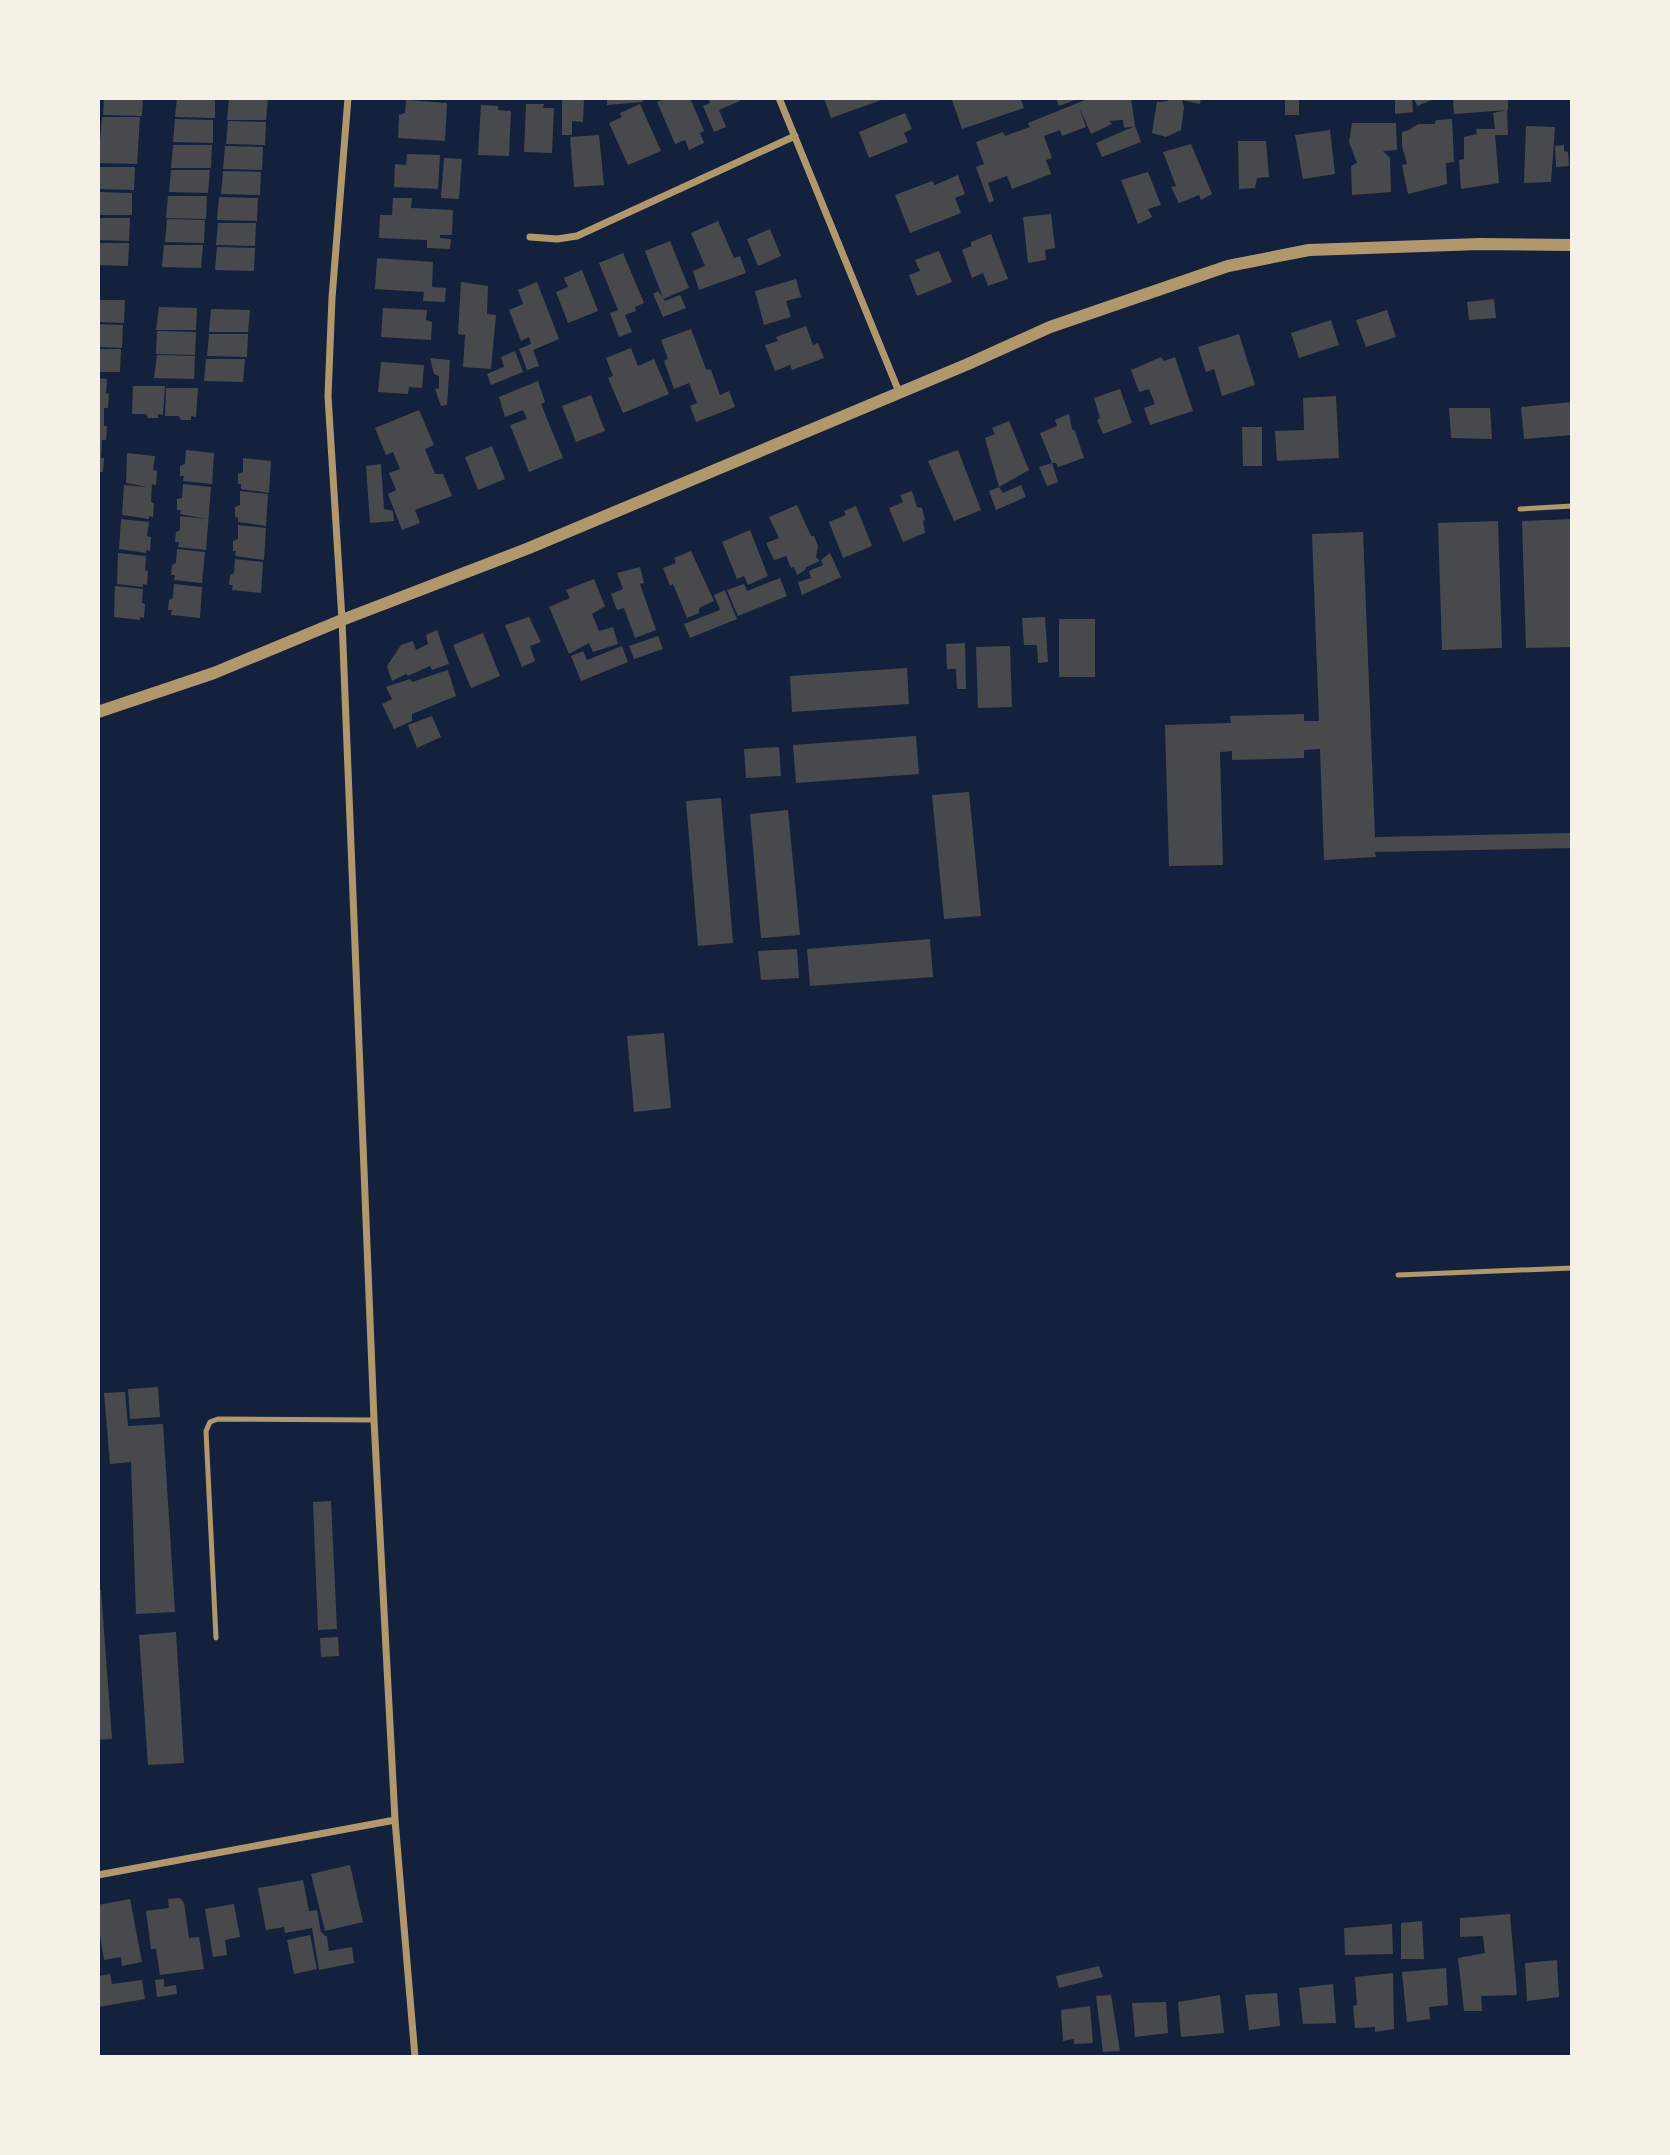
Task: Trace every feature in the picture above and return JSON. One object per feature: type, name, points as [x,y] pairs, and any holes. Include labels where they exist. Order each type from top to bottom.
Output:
[{"type":"street","points":[[348,98],[332,298],[328,396],[342,620],[374,1420],[395,1820],[415,2057]]},
{"type":"street","points":[[779,98],[899,392]]},
{"type":"street","points":[[530,237],[557,239],[577,236],[795,136]]},
{"type":"street","points":[[98,712],[214,673],[528,548],[1050,327],[1228,266],[1309,250],[1480,244],[1572,245]]},
{"type":"street","points":[[98,1875],[395,1820]]},
{"type":"lane","points":[[1520,509],[1572,506]]},
{"type":"lane","points":[[1398,1275],[1572,1268]]},
{"type":"lane","points":[[216,1638],[206,1431],[211,1422],[218,1419],[374,1420]]},
{"type":"building","points":[[104,98],[143,98],[142,116],[103,115]]},
{"type":"building","points":[[177,98],[215,98],[215,118],[175,117]]},
{"type":"building","points":[[229,98],[268,98],[266,120],[227,120]]},
{"type":"building","points":[[562,98],[584,98],[583,122],[572,121],[572,135],[562,135]]},
{"type":"building","points":[[607,98],[642,98],[643,102],[607,105]]},
{"type":"building","points":[[667,98],[690,98],[704,131],[700,133],[704,143],[689,150],[685,140],[675,144],[657,102]]},
{"type":"building","points":[[709,98],[739,98],[740,101],[719,110],[726,127],[714,132],[703,106],[710,103]]},
{"type":"building","points":[[824,98],[887,98],[831,118]]},
{"type":"building","points":[[1020,98],[1024,108],[962,129],[952,100]]},
{"type":"building","points":[[1056,98],[1074,98],[1075,100],[1059,106]]},
{"type":"building","points":[[1090,98],[1131,98],[1135,126],[1124,128],[1123,120],[1109,121],[1112,124],[1091,134],[1079,107],[1086,127],[1062,136],[1060,130],[1044,136],[1052,158],[1046,160],[1051,174],[1012,189],[1007,176],[988,183],[994,201],[989,203],[976,167],[984,164],[976,142],[1003,132],[1005,136],[1030,127],[1028,123]]},
{"type":"building","points":[[1169,98],[1201,98],[1200,104],[1182,100],[1184,107],[1181,130],[1166,137],[1152,133],[1157,102],[1168,101]]},
{"type":"building","points":[[1285,98],[1299,98],[1299,115],[1285,115]]},
{"type":"building","points":[[1395,98],[1412,98],[1413,112],[1395,114]]},
{"type":"building","points":[[1414,98],[1437,98],[1417,106]]},
{"type":"building","points":[[1508,98],[1508,110],[1454,114],[1453,99]]},
{"type":"building","points":[[406,100],[447,103],[445,141],[398,138],[399,115],[405,113]]},
{"type":"building","points":[[526,104],[544,104],[543,108],[554,108],[552,153],[524,152]]},
{"type":"building","points":[[640,104],[661,151],[628,165],[609,123],[622,117],[620,113]]},
{"type":"building","points":[[481,105],[498,106],[498,110],[511,111],[509,156],[478,155]]},
{"type":"building","points":[[1507,110],[1508,135],[1495,135],[1499,183],[1461,189],[1459,160],[1464,159],[1464,137],[1477,134],[1476,129],[1495,129],[1493,113]]},
{"type":"building","points":[[905,113],[912,129],[904,133],[908,142],[869,158],[859,132]]},
{"type":"building","points":[[102,117],[140,117],[137,164],[98,163]]},
{"type":"building","points":[[175,119],[213,120],[213,143],[173,142]]},
{"type":"building","points":[[1452,119],[1454,162],[1446,163],[1447,184],[1408,194],[1402,165],[1407,164],[1402,146],[1402,132],[1418,124],[1435,124],[1436,120]]},
{"type":"building","points":[[228,121],[266,122],[265,145],[226,144]]},
{"type":"building","points":[[1352,123],[1396,123],[1397,150],[1383,151],[1390,158],[1391,192],[1352,195],[1351,166],[1357,163],[1349,142]]},
{"type":"building","points":[[1135,126],[1141,142],[1102,157],[1096,143]]},
{"type":"building","points":[[1526,126],[1555,127],[1551,182],[1524,183]]},
{"type":"building","points":[[1330,130],[1335,174],[1303,179],[1295,135]]},
{"type":"building","points":[[599,135],[604,185],[574,187],[570,137]]},
{"type":"building","points":[[1238,141],[1266,141],[1269,177],[1257,178],[1255,188],[1239,189]]},
{"type":"building","points":[[1191,144],[1212,194],[1201,200],[1199,195],[1179,203],[1171,187],[1176,186],[1163,152]]},
{"type":"building","points":[[173,145],[212,145],[211,168],[171,168]]},
{"type":"building","points":[[1564,145],[1564,151],[1568,152],[1569,166],[1556,167],[1555,146]]},
{"type":"building","points":[[225,146],[263,147],[262,170],[223,169]]},
{"type":"building","points":[[407,154],[440,155],[438,189],[394,187],[395,164],[406,165]]},
{"type":"building","points":[[444,158],[462,159],[459,199],[441,198]]},
{"type":"building","points":[[98,167],[135,167],[134,190],[98,189]]},
{"type":"building","points":[[171,170],[210,170],[208,193],[169,192]]},
{"type":"building","points":[[223,171],[261,172],[260,195],[221,194]]},
{"type":"building","points":[[1148,172],[1161,205],[1148,209],[1152,217],[1138,224],[1121,180]]},
{"type":"building","points":[[958,175],[965,194],[955,198],[961,213],[910,233],[895,195],[932,181],[935,185]]},
{"type":"building","points":[[98,192],[132,193],[132,215],[98,215]]},
{"type":"building","points":[[168,196],[207,196],[206,219],[166,218]]},
{"type":"building","points":[[219,197],[258,198],[257,221],[217,220]]},
{"type":"building","points":[[393,198],[412,198],[411,208],[453,210],[452,235],[440,235],[440,238],[451,239],[450,249],[427,248],[427,240],[379,238],[380,215],[392,215]]},
{"type":"building","points":[[1051,214],[1055,248],[1045,250],[1046,260],[1028,263],[1023,217]]},
{"type":"building","points":[[98,218],[130,218],[129,241],[98,240]]},
{"type":"building","points":[[167,219],[205,220],[204,243],[165,242]]},
{"type":"building","points":[[718,221],[734,258],[740,256],[746,273],[699,290],[693,271],[705,266],[691,233]]},
{"type":"building","points":[[218,223],[256,223],[255,246],[216,245]]},
{"type":"building","points":[[770,229],[781,256],[758,266],[747,239]]},
{"type":"building","points":[[991,234],[1008,279],[988,286],[983,273],[972,278],[962,250],[971,246],[971,242]]},
{"type":"building","points":[[670,241],[689,288],[663,299],[665,301],[680,295],[686,308],[663,317],[653,294],[658,291],[663,298],[645,251]]},
{"type":"building","points":[[98,243],[129,243],[128,266],[98,265]]},
{"type":"building","points":[[164,245],[203,245],[201,268],[162,267]]},
{"type":"building","points":[[217,247],[255,248],[254,271],[215,270]]},
{"type":"building","points":[[939,251],[952,282],[917,296],[909,275],[920,271],[915,260]]},
{"type":"building","points":[[623,253],[644,303],[635,307],[636,311],[625,315],[632,332],[619,337],[610,313],[618,310],[599,263]]},
{"type":"building","points":[[377,258],[433,262],[432,287],[446,288],[445,302],[423,301],[424,292],[375,289]]},
{"type":"building","points":[[582,270],[598,311],[568,323],[556,292],[568,287],[564,278]]},
{"type":"building","points":[[796,279],[801,297],[786,301],[791,317],[764,325],[755,291]]},
{"type":"building","points":[[461,282],[488,286],[487,314],[496,315],[491,369],[463,367],[465,335],[458,334]]},
{"type":"building","points":[[537,282],[559,339],[533,350],[539,366],[527,370],[519,349],[531,344],[529,337],[521,341],[509,310],[523,304],[518,290]]},
{"type":"building","points":[[1494,299],[1496,318],[1469,320],[1467,302]]},
{"type":"building","points":[[98,300],[125,300],[124,323],[98,322]]},
{"type":"building","points":[[159,307],[197,308],[196,330],[156,330]]},
{"type":"building","points":[[383,308],[427,310],[426,320],[432,322],[431,340],[381,337]]},
{"type":"building","points":[[211,309],[250,310],[248,332],[209,332]]},
{"type":"building","points":[[1387,310],[1396,337],[1366,347],[1356,320]]},
{"type":"building","points":[[1331,320],[1339,345],[1299,358],[1291,333]]},
{"type":"building","points":[[98,324],[123,325],[122,348],[98,347]]},
{"type":"building","points":[[806,326],[813,345],[818,343],[824,358],[792,370],[790,365],[775,371],[765,345],[778,341],[776,337]]},
{"type":"building","points":[[691,329],[706,369],[711,370],[720,395],[729,391],[735,407],[696,422],[690,406],[697,403],[689,383],[674,389],[664,361],[668,359],[661,340]]},
{"type":"building","points":[[157,331],[196,332],[195,355],[156,354]]},
{"type":"building","points":[[209,334],[248,334],[247,357],[207,356]]},
{"type":"building","points":[[1239,334],[1255,385],[1222,396],[1214,369],[1206,372],[1198,347]]},
{"type":"building","points":[[631,348],[638,366],[654,359],[669,394],[623,413],[608,378],[613,376],[606,358]]},
{"type":"building","points":[[98,349],[121,349],[120,372],[98,372]]},
{"type":"building","points":[[515,351],[523,372],[491,385],[487,374],[504,367],[501,357]]},
{"type":"building","points":[[157,355],[195,356],[194,379],[154,378]]},
{"type":"building","points":[[1161,357],[1164,361],[1175,357],[1193,411],[1150,425],[1144,408],[1155,404],[1149,389],[1139,392],[1131,370]]},
{"type":"building","points":[[430,358],[450,360],[447,405],[441,406],[435,389],[439,388],[439,376],[434,374]]},
{"type":"building","points":[[206,359],[245,359],[243,382],[204,381]]},
{"type":"building","points":[[381,362],[424,365],[422,388],[409,387],[408,394],[378,392]]},
{"type":"building","points":[[98,378],[107,379],[106,393],[109,394],[108,408],[104,408],[104,426],[107,426],[106,440],[102,440],[103,472],[98,472]]},
{"type":"building","points":[[538,381],[545,402],[541,404],[563,458],[529,472],[510,425],[527,419],[523,410],[505,417],[499,397]]},
{"type":"building","points":[[133,386],[165,386],[163,415],[148,418],[146,414],[132,414]]},
{"type":"building","points":[[166,388],[198,388],[196,417],[181,420],[179,416],[165,416]]},
{"type":"building","points":[[1120,389],[1132,423],[1103,434],[1097,420],[1100,418],[1094,398]]},
{"type":"building","points":[[591,395],[605,431],[576,442],[562,406]]},
{"type":"building","points":[[1336,396],[1339,458],[1277,461],[1275,431],[1304,430],[1303,398]]},
{"type":"building","points":[[1572,402],[1572,435],[1524,439],[1521,407]]},
{"type":"building","points":[[1449,408],[1490,408],[1492,439],[1451,438]]},
{"type":"building","points":[[419,410],[434,445],[425,449],[435,474],[443,474],[452,496],[415,510],[420,523],[402,530],[388,494],[396,490],[389,473],[400,469],[393,452],[386,455],[375,428]]},
{"type":"building","points":[[1069,414],[1084,458],[1058,467],[1056,463],[1052,463],[1040,433],[1057,426],[1055,420]]},
{"type":"building","points":[[1009,421],[1029,470],[999,487],[985,438],[995,434],[992,428]]},
{"type":"building","points":[[1242,427],[1262,427],[1262,466],[1243,466]]},
{"type":"building","points":[[492,446],[505,479],[478,490],[465,457]]},
{"type":"building","points":[[186,450],[214,453],[212,484],[183,481],[180,466],[185,464]]},
{"type":"building","points":[[958,450],[981,510],[954,521],[928,461]]},
{"type":"building","points":[[127,453],[155,456],[153,470],[157,471],[156,485],[152,484],[151,502],[154,503],[153,517],[149,516],[149,519],[122,515],[124,485],[148,487],[126,483]]},
{"type":"building","points":[[243,458],[271,461],[269,493],[241,489],[238,474],[243,472]]},
{"type":"building","points":[[1052,463],[1058,482],[1047,486],[1039,467]]},
{"type":"building","points":[[381,464],[384,509],[393,511],[394,521],[370,523],[366,466]]},
{"type":"building","points":[[183,484],[211,487],[206,550],[178,547],[179,542],[175,542],[176,532],[180,530],[180,516],[206,519],[180,514],[181,510],[177,510],[177,499],[182,498]]},
{"type":"building","points":[[1021,485],[1026,497],[996,510],[989,491],[999,487],[1003,493]]},
{"type":"building","points":[[240,491],[268,494],[266,526],[238,522],[238,517],[235,518],[235,507],[240,505]]},
{"type":"building","points":[[912,491],[917,507],[922,508],[925,533],[903,542],[889,508],[903,502],[900,495]]},
{"type":"building","points":[[797,505],[811,536],[814,536],[818,546],[816,557],[820,561],[806,567],[797,575],[786,556],[774,560],[766,543],[779,538],[769,517]]},
{"type":"building","points":[[856,506],[872,546],[843,558],[829,522],[846,515],[844,511]]},
{"type":"building","points":[[121,519],[149,522],[147,536],[151,537],[150,551],[146,550],[146,553],[119,549]]},
{"type":"building","points":[[1572,519],[1572,647],[1526,648],[1522,521]]},
{"type":"building","points":[[1498,521],[1502,648],[1442,650],[1438,523]]},
{"type":"building","points":[[238,525],[266,528],[264,560],[235,556],[233,541],[238,539]]},
{"type":"building","points":[[750,530],[768,576],[748,585],[744,576],[737,579],[722,542]]},
{"type":"building","points":[[1363,532],[1375,837],[1572,833],[1572,848],[1375,852],[1376,857],[1324,860],[1320,749],[1304,750],[1304,758],[1232,760],[1232,751],[1220,752],[1223,865],[1169,866],[1165,725],[1231,723],[1230,716],[1304,714],[1304,721],[1319,721],[1312,534]]},
{"type":"building","points":[[177,549],[205,552],[202,583],[174,580],[175,575],[171,575],[172,565],[176,563]]},
{"type":"building","points":[[691,551],[714,601],[699,608],[699,613],[687,618],[663,568],[676,563],[674,558]]},
{"type":"building","points":[[118,553],[146,556],[147,585],[143,584],[143,587],[117,584]]},
{"type":"building","points":[[830,553],[841,577],[802,595],[798,582],[811,578],[809,571],[823,565],[821,560]]},
{"type":"building","points":[[235,559],[263,562],[261,593],[232,590],[233,585],[229,585],[230,575],[234,573]]},
{"type":"building","points":[[640,567],[644,583],[640,584],[656,630],[635,638],[624,608],[617,610],[611,594],[623,589],[617,573]]},
{"type":"building","points":[[780,578],[787,596],[738,616],[727,590],[744,584],[747,591]]},
{"type":"building","points":[[594,579],[605,606],[592,614],[599,631],[613,627],[618,644],[593,652],[589,643],[569,654],[549,607],[570,598],[566,590]]},
{"type":"building","points":[[174,584],[202,587],[200,618],[171,615],[172,610],[168,610],[169,600],[173,598]]},
{"type":"building","points":[[115,586],[143,589],[144,618],[140,617],[140,620],[114,617]]},
{"type":"building","points":[[725,590],[737,619],[690,638],[684,624],[720,610],[714,595]]},
{"type":"building","points":[[529,617],[541,642],[530,646],[535,661],[522,667],[505,625]]},
{"type":"building","points":[[1045,617],[1048,662],[1038,663],[1037,645],[1024,645],[1022,618]]},
{"type":"building","points":[[1059,619],[1095,619],[1095,677],[1059,677]]},
{"type":"building","points":[[437,630],[449,664],[432,670],[430,666],[392,681],[387,666],[401,645],[413,641],[416,650],[428,644],[426,635]]},
{"type":"building","points":[[483,633],[500,676],[471,688],[453,645]]},
{"type":"building","points":[[658,636],[663,649],[634,659],[629,646]]},
{"type":"building","points":[[965,643],[966,689],[957,689],[956,669],[947,669],[946,644]]},
{"type":"building","points":[[622,646],[628,662],[581,681],[571,656],[583,651],[587,660]]},
{"type":"building","points":[[1010,646],[1012,707],[978,708],[976,647]]},
{"type":"building","points":[[907,668],[909,704],[792,712],[790,676]]},
{"type":"building","points":[[448,670],[456,696],[412,714],[412,721],[394,729],[382,704],[392,699],[386,687]]},
{"type":"building","points":[[432,716],[441,737],[417,748],[408,725]]},
{"type":"building","points":[[916,736],[919,774],[796,783],[793,745]]},
{"type":"building","points":[[779,747],[781,776],[746,778],[744,749]]},
{"type":"building","points":[[969,792],[981,916],[944,919],[932,795]]},
{"type":"building","points":[[721,798],[733,943],[698,946],[686,801]]},
{"type":"building","points":[[788,810],[800,935],[761,938],[750,814]]},
{"type":"building","points":[[930,939],[933,977],[810,986],[807,949]]},
{"type":"building","points":[[797,949],[799,978],[761,980],[758,951]]},
{"type":"building","points":[[664,1033],[671,1108],[634,1112],[627,1036]]},
{"type":"building","points":[[158,1387],[160,1417],[130,1419],[128,1389]]},
{"type":"building","points":[[125,1392],[128,1426],[163,1424],[175,1612],[136,1614],[131,1462],[110,1464],[104,1393]]},
{"type":"building","points":[[331,1501],[337,1629],[318,1630],[313,1502]]},
{"type":"building","points":[[98,1590],[101,1590],[112,1739],[98,1740]]},
{"type":"building","points":[[176,1632],[184,1763],[148,1765],[139,1635]]},
{"type":"building","points":[[338,1637],[339,1656],[321,1657],[320,1638]]},
{"type":"building","points":[[350,1865],[363,1922],[325,1931],[311,1874]]},
{"type":"building","points":[[303,1880],[309,1911],[317,1910],[321,1932],[327,1937],[329,1951],[352,1947],[354,1963],[319,1970],[312,1928],[285,1933],[284,1927],[266,1930],[258,1888]]},
{"type":"building","points":[[180,1898],[184,1903],[189,1938],[199,1937],[204,1969],[160,1975],[156,1949],[151,1949],[146,1911],[169,1908],[168,1899]]},
{"type":"building","points":[[130,1899],[142,1962],[122,1966],[121,1957],[104,1960],[98,1905]]},
{"type":"building","points":[[234,1904],[240,1937],[225,1940],[227,1955],[213,1957],[205,1909]]},
{"type":"building","points":[[1510,1914],[1517,1995],[1481,1996],[1482,2011],[1464,2011],[1458,1958],[1485,1953],[1483,1936],[1460,1937],[1460,1918]]},
{"type":"building","points":[[1422,1921],[1424,1959],[1401,1959],[1401,1923]]},
{"type":"building","points":[[1392,1924],[1393,1954],[1345,1955],[1344,1928]]},
{"type":"building","points":[[310,1935],[317,1969],[294,1974],[287,1940]]},
{"type":"building","points":[[1557,1960],[1559,1997],[1527,2001],[1525,1963]]},
{"type":"building","points":[[1099,1966],[1103,1977],[1059,1988],[1056,1976]]},
{"type":"building","points":[[1446,1968],[1448,2005],[1429,2007],[1430,2019],[1407,2022],[1402,1972]]},
{"type":"building","points":[[1393,1973],[1394,2029],[1375,2032],[1375,2027],[1355,2028],[1355,1977]]},
{"type":"building","points":[[110,1974],[112,1984],[142,1980],[145,1999],[98,2007],[98,1976]]},
{"type":"building","points":[[164,1979],[164,1987],[176,1985],[177,1994],[157,1997],[155,1980]]},
{"type":"building","points":[[1333,1984],[1336,2023],[1303,2024],[1299,1988]]},
{"type":"building","points":[[1277,1993],[1280,2026],[1249,2030],[1245,1995]]},
{"type":"building","points":[[1111,1995],[1120,2051],[1103,2052],[1096,1996]]},
{"type":"building","points":[[1220,1995],[1224,2033],[1181,2037],[1178,2002]]},
{"type":"building","points":[[1166,2002],[1168,2033],[1135,2037],[1132,2003]]},
{"type":"building","points":[[1090,2006],[1093,2043],[1074,2044],[1074,2039],[1063,2041],[1061,2010]]}]
